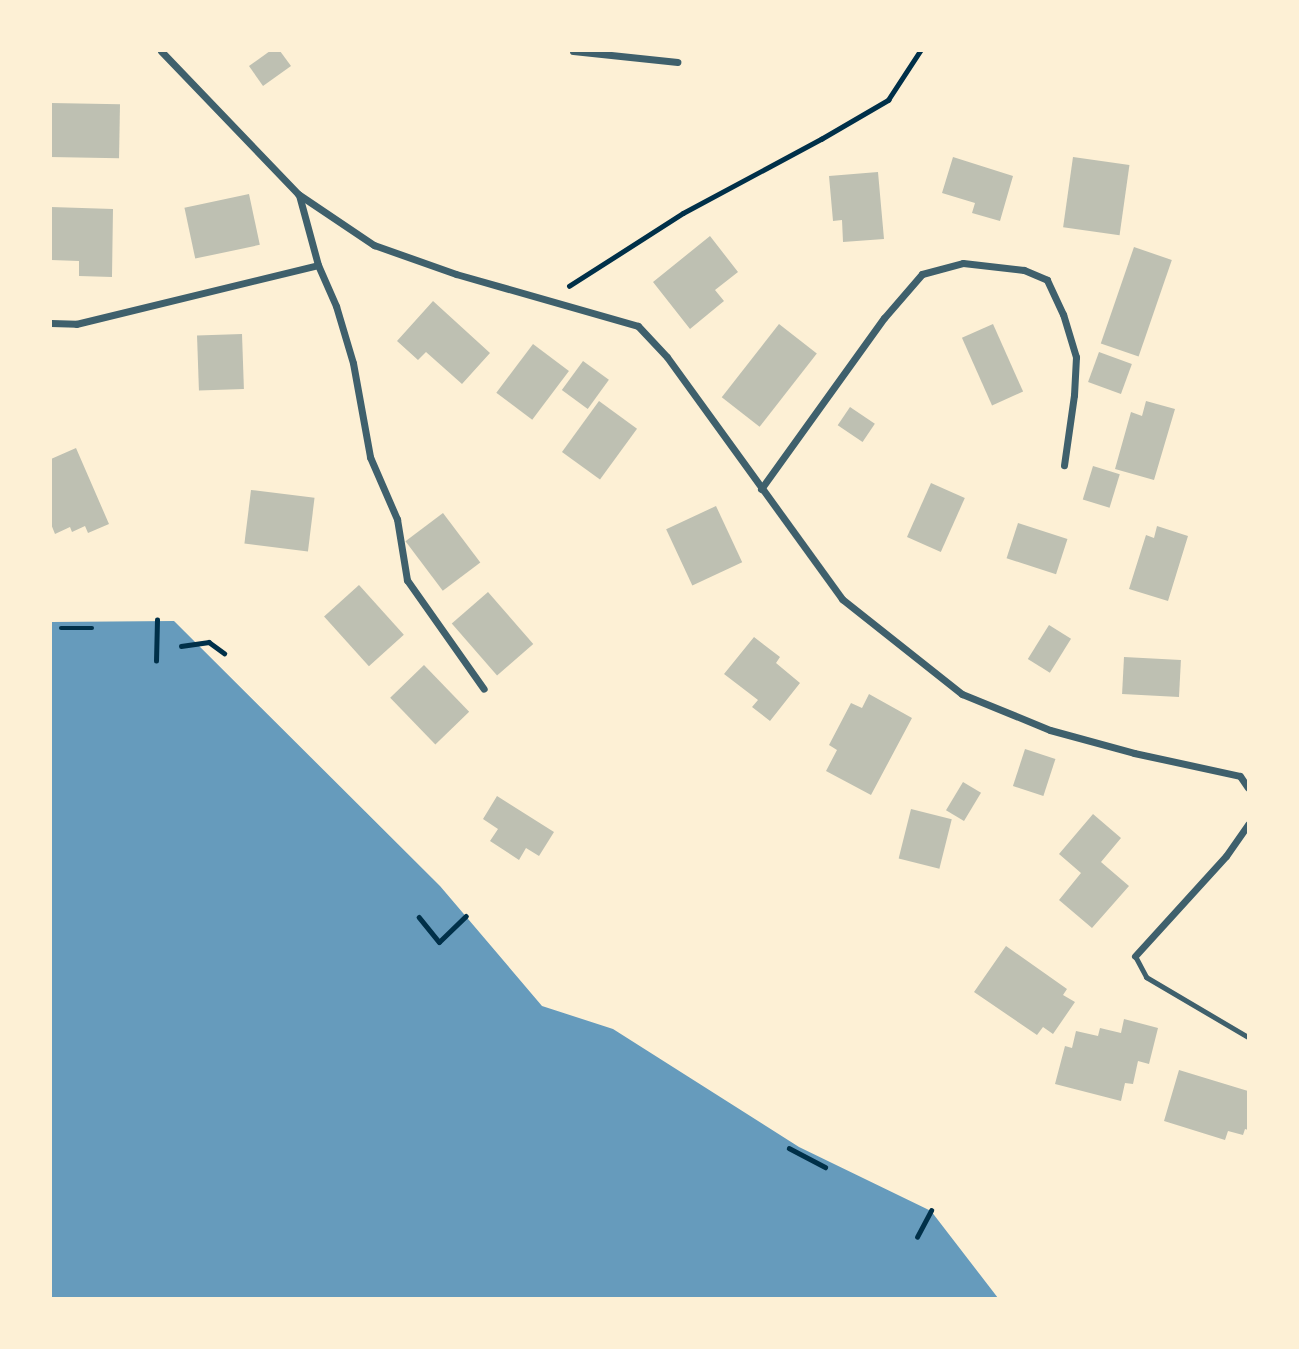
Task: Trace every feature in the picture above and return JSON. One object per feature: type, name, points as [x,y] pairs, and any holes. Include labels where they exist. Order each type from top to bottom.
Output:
[{"type":"street","points":[[161,51],[298,194],[374,246],[456,274],[638,327],[667,357],[842,599],[962,694],[1050,730],[1134,753],[1240,776],[1248,788]]},
{"type":"street","points":[[573,51],[677,62]]},
{"type":"street","points":[[298,194],[318,265],[336,306],[354,363],[370,457],[397,519],[407,580],[484,689]]},
{"type":"street","points":[[761,489],[884,318],[922,274],[962,263],[1024,270],[1047,280],[1063,314],[1076,357],[1074,395],[1064,465]]},
{"type":"street","points":[[51,323],[76,324],[318,265]]},
{"type":"street","points":[[1135,956],[1226,856],[1248,824]]},
{"type":"lane","points":[[1135,956],[1146,977],[1248,1037]]},
{"type":"path","points":[[547,300],[683,213],[888,100],[920,51]]},
{"type":"path","points":[[156,661],[157,620]]},
{"type":"path","points":[[61,628],[92,628]]},
{"type":"path","points":[[181,646],[209,642],[223,653]]},
{"type":"path","points":[[419,917],[439,942],[466,916]]},
{"type":"path","points":[[789,1147],[825,1167]]},
{"type":"path","points":[[917,1237],[931,1211]]},
{"type":"water","points":[[174,621],[440,886],[542,1006],[613,1029],[799,1147],[931,1211],[998,1298],[51,1298],[51,622]]},
{"type":"building","points":[[270,51],[280,51],[291,66],[263,86],[249,66]]},
{"type":"building","points":[[51,103],[120,104],[119,158],[51,157]]},
{"type":"building","points":[[953,157],[1013,176],[1000,221],[972,213],[975,203],[942,193]]},
{"type":"building","points":[[1073,157],[1129,165],[1120,235],[1063,227]]},
{"type":"building","points":[[878,172],[884,239],[843,242],[842,220],[833,221],[829,176]]},
{"type":"building","points":[[249,194],[260,245],[195,259],[184,208]]},
{"type":"building","points":[[51,207],[113,209],[112,277],[79,276],[79,261],[51,260]]},
{"type":"building","points":[[710,236],[738,272],[715,290],[724,301],[690,329],[653,282]]},
{"type":"building","points":[[1134,247],[1172,260],[1139,356],[1101,343]]},
{"type":"building","points":[[433,301],[490,353],[462,384],[426,352],[418,360],[397,341]]},
{"type":"building","points":[[779,324],[817,354],[760,427],[722,397]]},
{"type":"building","points":[[993,324],[1023,392],[992,405],[962,338]]},
{"type":"building","points":[[242,334],[244,389],[199,391],[197,336]]},
{"type":"building","points":[[533,344],[569,371],[532,420],[496,393]]},
{"type":"building","points":[[1099,352],[1132,364],[1121,394],[1088,382]]},
{"type":"building","points":[[583,361],[609,380],[588,409],[562,390]]},
{"type":"building","points":[[599,401],[637,429],[600,480],[562,452]]},
{"type":"building","points":[[1146,401],[1175,409],[1154,480],[1115,469],[1131,412],[1142,416]]},
{"type":"building","points":[[850,407],[875,424],[863,442],[838,425]]},
{"type":"building","points":[[76,448],[109,524],[88,533],[85,526],[72,532],[70,527],[55,534],[51,524],[51,459]]},
{"type":"building","points":[[1093,466],[1120,474],[1110,508],[1083,499]]},
{"type":"building","points":[[931,483],[965,498],[941,552],[907,537]]},
{"type":"building","points":[[251,490],[315,498],[308,551],[244,544]]},
{"type":"building","points":[[716,506],[742,562],[692,585],[666,529]]},
{"type":"building","points":[[443,513],[480,563],[443,591],[405,541]]},
{"type":"building","points":[[1018,523],[1067,539],[1056,574],[1007,558]]},
{"type":"building","points":[[1157,526],[1188,536],[1168,601],[1129,589],[1146,535],[1154,538]]},
{"type":"building","points":[[359,585],[404,635],[369,666],[324,616]]},
{"type":"building","points":[[488,592],[533,644],[497,676],[452,623]]},
{"type":"building","points":[[1049,625],[1071,639],[1050,673],[1028,659]]},
{"type":"building","points":[[754,637],[780,657],[776,663],[800,683],[770,721],[752,707],[758,700],[724,674]]},
{"type":"building","points":[[1124,657],[1181,660],[1179,697],[1122,694]]},
{"type":"building","points":[[424,665],[469,712],[435,744],[390,698]]},
{"type":"building","points":[[869,694],[912,718],[871,795],[826,771],[837,750],[829,745],[851,703],[862,708]]},
{"type":"building","points":[[1025,749],[1055,759],[1043,796],[1013,786]]},
{"type":"building","points":[[963,782],[981,793],[964,821],[946,810]]},
{"type":"building","points":[[497,796],[554,832],[539,856],[526,848],[519,860],[490,841],[498,829],[483,819]]},
{"type":"building","points":[[911,809],[952,819],[939,869],[899,858]]},
{"type":"building","points":[[1093,814],[1121,838],[1101,862],[1129,886],[1092,928],[1059,900],[1081,873],[1059,854]]},
{"type":"building","points":[[1006,946],[1067,989],[1063,995],[1075,1002],[1053,1034],[1043,1027],[1037,1035],[974,992]]},
{"type":"building","points":[[1124,1019],[1158,1028],[1149,1064],[1138,1061],[1133,1084],[1125,1083],[1121,1101],[1055,1084],[1065,1046],[1072,1048],[1076,1031],[1098,1036],[1100,1028],[1121,1033]]},
{"type":"building","points":[[1179,1070],[1248,1091],[1248,1130],[1245,1129],[1243,1135],[1228,1131],[1225,1140],[1164,1121]]}]
